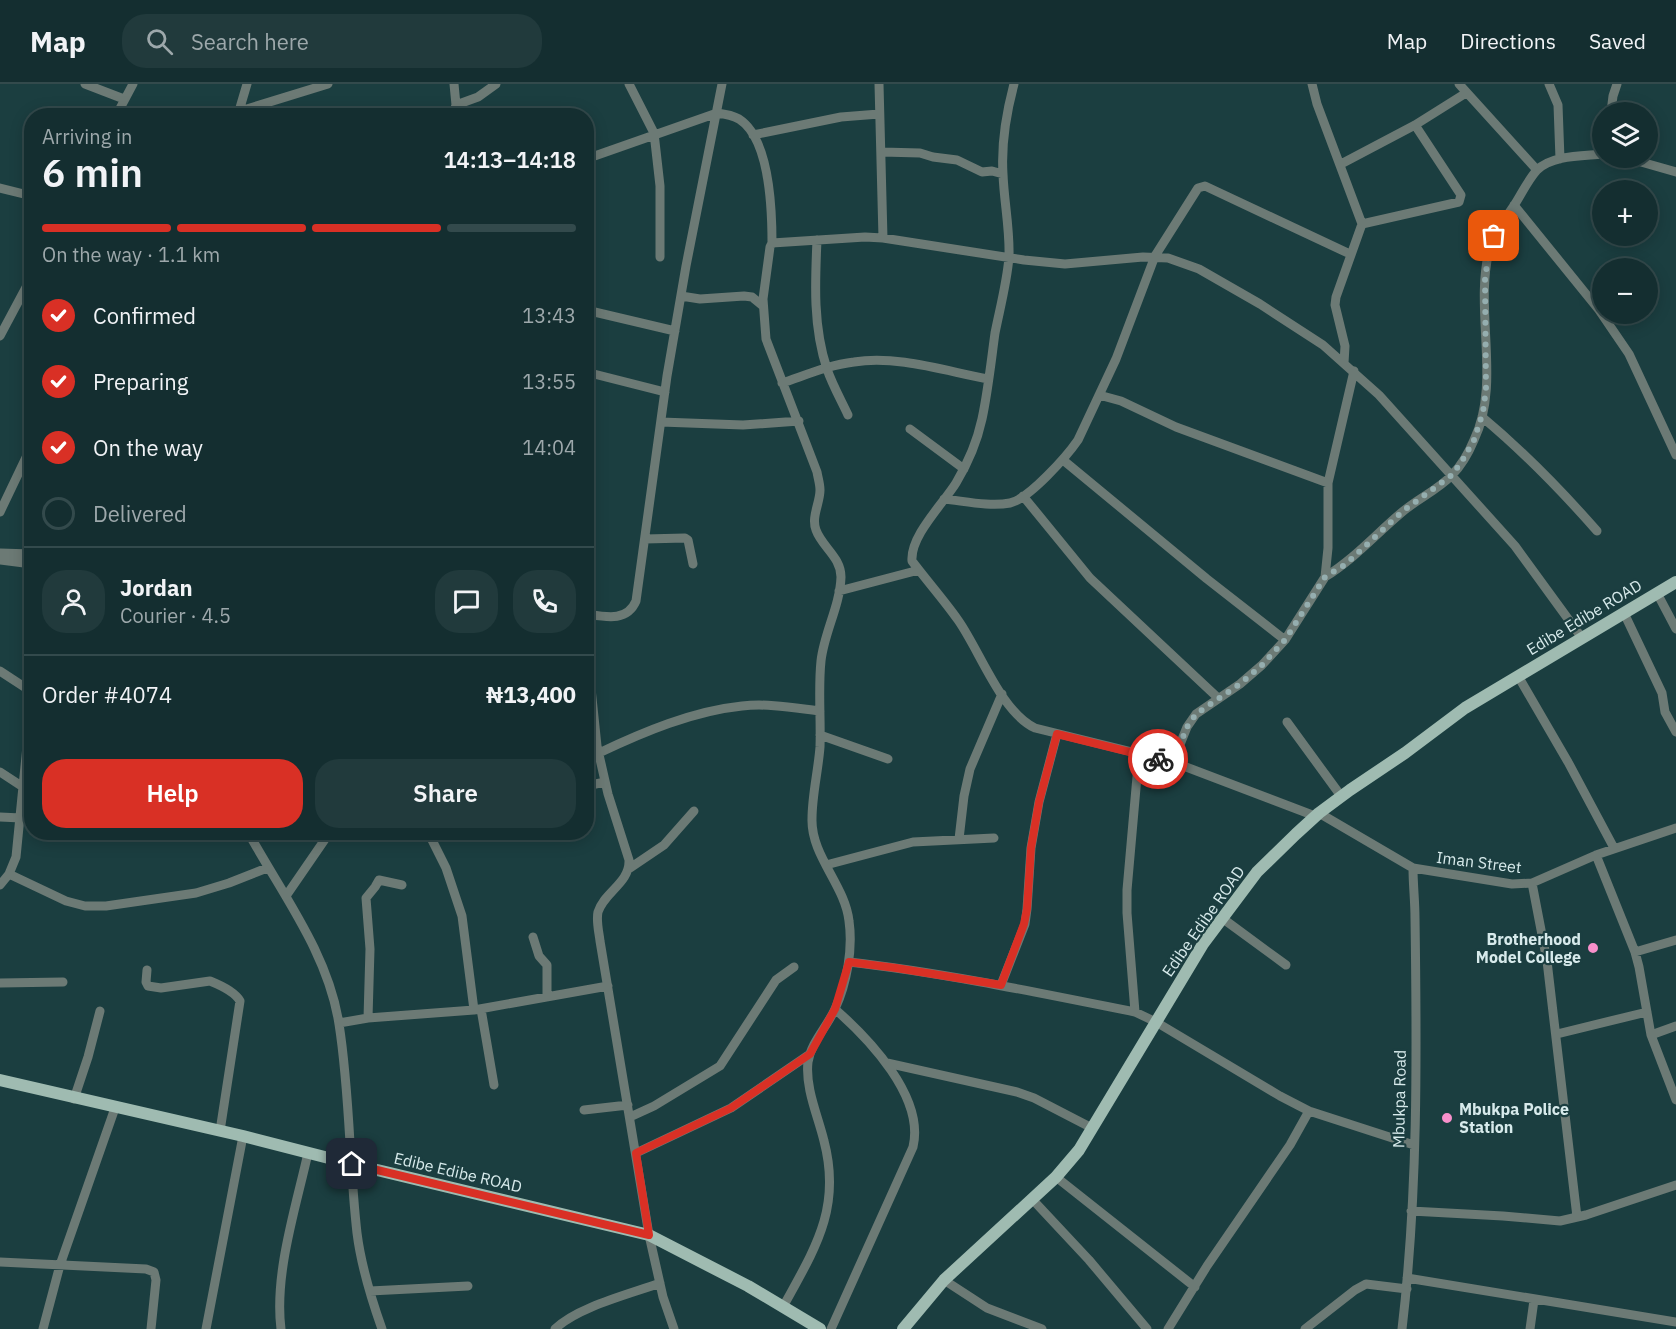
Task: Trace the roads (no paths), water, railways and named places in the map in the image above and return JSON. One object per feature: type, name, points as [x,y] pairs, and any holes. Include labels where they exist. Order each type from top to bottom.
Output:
[{"type":"main road","name":"Edibe Edibe ROAD","points":[[903,1329],[944,1280],[1056,1177],[1079,1150],[1203,944],[1257,872],[1317,815],[1341,796],[1405,753],[1465,708],[1676,582]]},
{"type":"main road","name":"Edibe Edibe ROAD","points":[[0,1080],[74,1099],[243,1136],[649,1235],[748,1286],[820,1329]]},
{"type":"street","points":[[85,84],[124,99]]},
{"type":"street","points":[[120,108],[133,84]]},
{"type":"street","points":[[240,108],[247,84]]},
{"type":"street","points":[[249,108],[328,84]]},
{"type":"street","points":[[454,84],[455,108]]},
{"type":"street","points":[[456,105],[478,97],[496,84]]},
{"type":"street","points":[[629,84],[654,134],[660,186],[660,257]]},
{"type":"street","points":[[594,615],[618,617],[628,613],[636,600],[675,331],[722,84]]},
{"type":"street","points":[[879,84],[883,238]]},
{"type":"street","points":[[839,591],[919,570],[912,561],[914,549],[969,459],[978,434],[1009,257],[1008,217],[1003,174],[1005,116],[1014,84]]},
{"type":"street","points":[[1312,84],[1317,104],[1362,224],[1350,254],[1335,305],[1343,336],[1344,363]]},
{"type":"street","points":[[1459,84],[1537,170]]},
{"type":"street","points":[[1549,84],[1558,105],[1560,159]]},
{"type":"street","points":[[1612,102],[1617,84]]},
{"type":"street","points":[[1341,164],[1415,125],[1466,93]]},
{"type":"street","points":[[594,156],[717,112],[728,114],[749,128],[762,155],[771,193],[772,243],[767,264],[763,306],[766,339],[782,384],[799,421],[820,484],[816,530],[837,560],[840,570],[839,591],[820,662],[820,735],[812,832],[840,891],[849,919],[849,962],[835,1009],[810,1054],[808,1080],[830,1166],[830,1197],[827,1213],[813,1251],[783,1307]]},
{"type":"street","points":[[753,135],[841,117],[879,114]]},
{"type":"street","points":[[1362,224],[1459,202],[1461,195],[1415,125]]},
{"type":"street","points":[[882,153],[920,153],[957,160],[982,172],[992,171],[1003,174]]},
{"type":"street","points":[[1173,762],[1187,727],[1196,714],[1240,684],[1285,640],[1325,577],[1346,564],[1403,511],[1452,475],[1474,440],[1482,417],[1486,389],[1485,278],[1490,246],[1537,170],[1547,163],[1560,159],[1592,155]]},
{"type":"street","points":[[1658,167],[1676,172]]},
{"type":"street","points":[[944,499],[1011,503],[1023,496],[1063,460],[1078,440],[1116,359],[1155,256],[1198,188],[1205,186],[1350,254]]},
{"type":"street","points":[[0,188],[24,194]]},
{"type":"street","points":[[1514,205],[1599,310],[1632,360],[1676,455]]},
{"type":"street","points":[[772,243],[883,238],[1032,261],[1074,264],[1155,256],[1186,264],[1260,304],[1302,330],[1354,371],[1379,395],[1515,546],[1582,638]]},
{"type":"street","points":[[817,240],[816,309],[826,368],[848,415]]},
{"type":"street","points":[[0,336],[24,291]]},
{"type":"street","points":[[681,296],[700,299],[744,296],[752,297],[763,306]]},
{"type":"street","points":[[594,312],[675,331]]},
{"type":"street","points":[[782,384],[826,368],[854,361],[887,361],[987,379]]},
{"type":"street","points":[[1325,577],[1328,548],[1328,483],[1354,371]]},
{"type":"street","points":[[594,374],[665,392]]},
{"type":"street","points":[[1099,395],[1121,401],[1176,427],[1328,483]]},
{"type":"street","points":[[1482,417],[1510,440],[1560,489],[1597,531]]},
{"type":"street","points":[[661,422],[743,425],[799,421]]},
{"type":"street","points":[[910,429],[963,469]]},
{"type":"street","points":[[1063,460],[1285,640]]},
{"type":"street","points":[[0,512],[24,462]]},
{"type":"street","points":[[1023,496],[1090,578],[1217,698]]},
{"type":"street","points":[[645,539],[685,538],[688,540],[693,564]]},
{"type":"street","points":[[0,553],[24,554]]},
{"type":"street","points":[[0,560],[24,563]]},
{"type":"street","name":"Iman Street","points":[[919,570],[959,621],[1002,694],[1027,724],[1057,734],[1173,762],[1317,815],[1413,868],[1512,884],[1532,883],[1614,848],[1676,828]]},
{"type":"street","points":[[1657,593],[1676,629]]},
{"type":"street","points":[[1624,613],[1662,693],[1665,712],[1676,732]]},
{"type":"street","points":[[0,671],[24,687]]},
{"type":"street","points":[[1518,676],[1614,848]]},
{"type":"street","points":[[959,839],[970,769],[1002,694]]},
{"type":"street","points":[[598,753],[636,735],[730,708],[772,706],[820,711]]},
{"type":"street","points":[[1287,722],[1341,796]]},
{"type":"street","points":[[594,732],[605,782],[630,867]]},
{"type":"street","points":[[1001,985],[1024,924],[1031,848],[1039,802],[1057,734]]},
{"type":"street","points":[[820,735],[888,759]]},
{"type":"street","points":[[1135,1012],[1127,890],[1139,754]]},
{"type":"street","points":[[0,772],[23,787]]},
{"type":"street","points":[[594,784],[605,782]]},
{"type":"street","points":[[0,885],[9,874],[16,857],[24,784]]},
{"type":"street","points":[[674,1329],[649,1235],[600,941],[598,912],[605,899],[625,877],[630,867],[664,845],[694,811]]},
{"type":"street","points":[[0,817],[21,819]]},
{"type":"street","points":[[826,865],[913,842],[994,838]]},
{"type":"street","points":[[252,840],[313,945],[323,967],[339,1023],[357,1234],[370,1292],[382,1329]]},
{"type":"street","points":[[286,896],[324,840]]},
{"type":"street","points":[[432,840],[446,868],[462,916],[494,1085]]},
{"type":"street","points":[[1596,855],[1635,952],[1652,1035],[1676,1100]]},
{"type":"street","points":[[9,874],[66,901],[85,906],[106,906],[196,893],[267,868]]},
{"type":"street","name":"Mbukpa Road","points":[[1402,1329],[1407,1289],[1414,1145],[1415,917],[1413,868]]},
{"type":"street","points":[[368,1018],[370,949],[366,898],[379,880],[402,885]]},
{"type":"street","points":[[1532,883],[1547,961],[1557,1034],[1577,1217]]},
{"type":"street","points":[[1222,918],[1286,965]]},
{"type":"street","points":[[533,937],[539,956],[547,965],[547,997]]},
{"type":"street","points":[[1635,952],[1676,940]]},
{"type":"street","points":[[849,962],[1001,985],[1135,1012],[1309,1111],[1414,1145]]},
{"type":"street","points":[[630,1117],[654,1106],[720,1066],[776,980],[794,967]]},
{"type":"street","points":[[147,970],[148,986],[161,988],[210,981],[238,997],[240,1001],[220,1131]]},
{"type":"street","points":[[0,983],[63,982]]},
{"type":"street","points":[[339,1023],[368,1018],[478,1009],[608,986]]},
{"type":"street","points":[[831,1329],[915,1140],[915,1121],[911,1109],[887,1063],[857,1028],[835,1009]]},
{"type":"street","points":[[74,1099],[100,1011]]},
{"type":"street","points":[[1557,1034],[1647,1012]]},
{"type":"street","points":[[1652,1035],[1676,1026]]},
{"type":"street","points":[[636,1153],[731,1108],[810,1054]]},
{"type":"street","points":[[887,1063],[1017,1092],[1092,1128]]},
{"type":"street","points":[[585,1110],[628,1105]]},
{"type":"street","points":[[43,1329],[60,1265],[115,1108]]},
{"type":"street","points":[[1168,1329],[1290,1145],[1309,1111]]},
{"type":"street","points":[[206,1329],[243,1136]]},
{"type":"street","points":[[281,1329],[279,1302],[282,1270],[308,1153]]},
{"type":"street","points":[[1056,1177],[1195,1287]]},
{"type":"street","points":[[1411,1211],[1549,1221],[1577,1217],[1676,1185]]},
{"type":"street","points":[[1032,1198],[1089,1260],[1147,1329]]},
{"type":"street","points":[[0,1262],[146,1269],[154,1272],[156,1280],[151,1329]]},
{"type":"street","points":[[1407,1278],[1676,1322]]},
{"type":"street","points":[[944,1280],[987,1308],[1042,1329]]},
{"type":"street","points":[[555,1329],[562,1322],[590,1309],[660,1283]]},
{"type":"street","points":[[1305,1329],[1366,1284],[1407,1289]]},
{"type":"street","points":[[370,1292],[468,1286]]},
{"type":"street","points":[[1530,1329],[1534,1300]]},
{"type":"place","name":"Brotherhood Model College","points":[[1593,948]]},
{"type":"place","name":"Mbukpa Police Station","points":[[1447,1118]]}]
